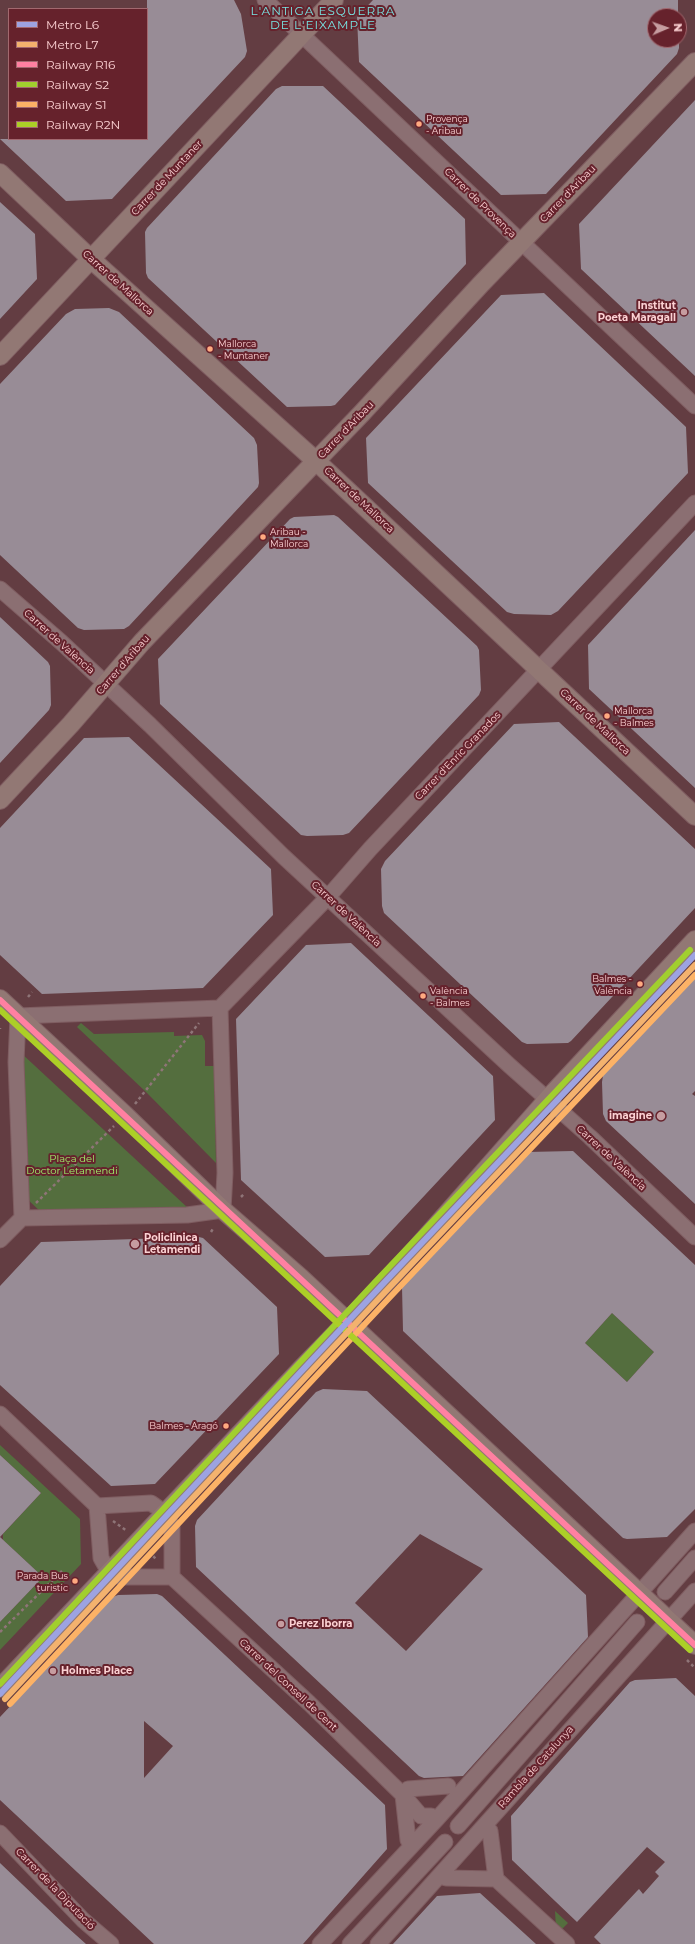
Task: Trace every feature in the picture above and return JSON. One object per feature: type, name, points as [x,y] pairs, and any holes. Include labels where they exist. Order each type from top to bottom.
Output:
[{"type":"main road","name":"Carrer de Muntaner","points":[[0,356],[334,0]]},
{"type":"main road","name":"Carrer d'Aribau","points":[[0,800],[105,685],[142,642],[316,461],[476,288],[695,62]]},
{"type":"main road","name":"Carrer de Mallorca","points":[[0,173],[91,259],[316,461],[695,816]]},
{"type":"main road","points":[[0,1688],[105,1565],[165,1513],[347,1321],[391,1277],[548,1099],[695,940]]},
{"type":"main road","points":[[0,999],[116,1107],[223,1210],[347,1321],[695,1645]]},
{"type":"street","name":"Carrer de Provença","points":[[265,0],[695,406]]},
{"type":"street","name":"Carrer d'Enric Granados","points":[[220,1008],[328,897],[381,838],[695,503]]},
{"type":"street","name":"Carrer de València","points":[[0,589],[61,642],[105,685],[150,725],[284,857],[548,1099],[695,1237]]},
{"type":"street","points":[[0,1240],[22,1218],[187,1215],[223,1210],[225,1173],[220,1008],[18,1016],[16,1062],[22,1218]]},
{"type":"street","points":[[0,1414],[96,1506],[105,1565],[118,1576],[172,1577],[172,1526],[165,1513],[151,1503],[96,1506]]},
{"type":"street","points":[[320,1944],[409,1840],[639,1593],[695,1530]]},
{"type":"street","points":[[665,1592],[695,1558]]},
{"type":"street","name":"Carrer del Consell de Cent","points":[[172,1577],[309,1703],[403,1795],[421,1816],[431,1816]]},
{"type":"street","name":"Rambla de Catalunya","points":[[378,1944],[695,1591]]},
{"type":"street","name":"Rambla de Catalunya","points":[[458,1826],[637,1622]]},
{"type":"street","points":[[409,1840],[403,1795],[408,1789],[448,1786]]},
{"type":"street","points":[[490,1831],[496,1879],[567,1944]]},
{"type":"street","name":"Carrer de la Diputació","points":[[0,1833],[83,1920],[111,1944]]},
{"type":"street","points":[[350,1944],[445,1842]]},
{"type":"street","points":[[440,1876],[446,1878],[496,1879]]},
{"type":"path","points":[[28,997],[32,992]]},
{"type":"path","points":[[138,1100],[145,1093],[199,1022]]},
{"type":"path","points":[[37,1202],[110,1131]]},
{"type":"path","points":[[241,1197],[244,1194]]},
{"type":"path","points":[[211,1232],[214,1227]]},
{"type":"path","points":[[0,1632],[62,1571]]},
{"type":"green space","points":[[81,1023],[94,1034],[174,1032],[174,1036],[202,1035],[205,1041],[205,1066],[214,1066],[216,1163],[146,1092],[77,1027]]},
{"type":"green space","name":"Plaça del Doctor Letamendi","points":[[20,1052],[188,1208],[42,1213],[25,1197]]},
{"type":"green space","points":[[612,1313],[654,1352],[627,1382],[585,1343]]},
{"type":"green space","points":[[0,1445],[80,1519],[81,1564],[0,1650],[0,1622],[43,1577],[3,1540],[3,1534],[41,1493],[0,1455]]},
{"type":"green space","points":[[555,1911],[568,1923],[559,1932],[556,1929]]},
{"type":"building","points":[[147,0],[234,0],[241,14],[247,51],[245,57],[112,199],[66,201],[0,139],[148,140]]},
{"type":"building","points":[[373,0],[678,0],[678,8],[647,8],[647,48],[679,48],[677,54],[546,194],[501,195],[359,62],[357,17]]},
{"type":"building","points":[[282,86],[323,86],[465,219],[466,264],[335,405],[331,406],[287,407],[148,278],[146,273],[145,232],[147,228],[276,89]]},
{"type":"building","points":[[695,100],[695,376],[581,269],[579,224]]},
{"type":"building","points":[[0,202],[35,234],[37,279],[0,319]]},
{"type":"building","points":[[544,293],[686,427],[688,473],[558,611],[551,615],[514,614],[507,612],[368,483],[366,438],[501,295]]},
{"type":"building","points":[[109,308],[119,312],[254,438],[257,445],[259,483],[258,487],[129,626],[124,629],[84,630],[78,628],[0,555],[0,384],[66,314],[75,309]]},
{"type":"building","points":[[334,515],[338,517],[477,646],[479,650],[481,690],[479,695],[349,833],[343,835],[307,836],[301,835],[160,704],[158,659],[290,519],[294,517]]},
{"type":"building","points":[[695,530],[695,788],[589,689],[588,645]]},
{"type":"building","points":[[0,617],[48,662],[50,666],[51,705],[49,710],[0,763]]},
{"type":"building","points":[[559,722],[695,849],[695,908],[571,1041],[568,1043],[527,1044],[522,1042],[384,913],[382,906],[381,869],[385,861],[514,724]]},
{"type":"building","points":[[129,737],[271,869],[273,915],[203,988],[42,994],[0,955],[0,828],[84,738]]},
{"type":"building","points":[[351,943],[493,1076],[495,1120],[369,1255],[325,1257],[241,1180],[236,1019],[306,945]]},
{"type":"building","points":[[695,973],[695,1091],[692,1094],[695,1096],[695,1204],[606,1121],[603,1114],[602,1082],[604,1070]]},
{"type":"building","points":[[573,1151],[695,1265],[695,1509],[667,1537],[623,1538],[403,1331],[402,1287],[527,1152]],"holes":[[[612,1313],[654,1352],[627,1382],[585,1343]]]},
{"type":"building","points":[[203,1238],[277,1307],[279,1354],[155,1484],[111,1486],[0,1385],[0,1286],[41,1242]]},
{"type":"building","points":[[323,1389],[367,1391],[586,1595],[588,1637],[463,1776],[424,1778],[419,1776],[196,1567],[195,1526],[197,1520],[316,1392]],"holes":[[[420,1534],[483,1569],[406,1651],[355,1603]]]},
{"type":"building","points":[[0,1455],[41,1493],[0,1537]]},
{"type":"building","points":[[0,1537],[43,1577],[0,1622]]},
{"type":"building","points":[[157,1594],[162,1596],[385,1805],[387,1849],[303,1944],[154,1944],[0,1800],[0,1717],[113,1597],[118,1595]],"holes":[[[144,1721],[173,1746],[144,1778]]]},
{"type":"building","points":[[676,1678],[695,1696],[695,1944],[601,1944],[594,1937],[639,1889],[643,1894],[659,1876],[655,1872],[665,1862],[647,1847],[577,1922],[512,1860],[511,1816],[630,1682],[635,1680]]},
{"type":"building","points":[[0,1863],[66,1926],[86,1944],[0,1944]]},
{"type":"building","points":[[480,1893],[536,1944],[393,1944],[437,1896]]},
{"type":"metro line","name":"L6","points":[[0,1694],[381,1286],[695,955]]},
{"type":"metro line","name":"L7","points":[[5,1699],[386,1291],[695,965]]},
{"type":"rail line","name":"S2","points":[[0,1684],[376,1281],[690,950]]},
{"type":"rail line","name":"S1","points":[[10,1704],[391,1296],[695,975]]},
{"type":"rail line","name":"R16","points":[[0,1000],[695,1645]]},
{"type":"rail line","name":"R2N","points":[[0,1010],[690,1650]]},
{"type":"place","name":"Provença - Aribau","points":[[419,124]]},
{"type":"place","name":"Institut Poeta Maragall","points":[[684,312]]},
{"type":"place","name":"Mallorca - Muntaner","points":[[210,349]]},
{"type":"place","name":"Aribau - Mallorca","points":[[263,537]]},
{"type":"place","name":"Mallorca - Balmes","points":[[607,716]]},
{"type":"place","name":"Balmes - València","points":[[640,984]]},
{"type":"place","name":"València - Balmes","points":[[423,996]]},
{"type":"place","name":"imagine","points":[[661,1116]]},
{"type":"place","name":"Policlinica Letamendi","points":[[135,1244]]},
{"type":"place","name":"Balmes - Aragó","points":[[226,1426]]},
{"type":"place","name":"Parada Bus turistic","points":[[75,1581]]},
{"type":"place","name":"Perez Iborra","points":[[281,1624]]},
{"type":"place","name":"Holmes Place","points":[[53,1671]]},
{"type":"district","name":"L'ANTIGA ESQUERRA DE L'EIXAMPLE","points":[[323,18]]}]
